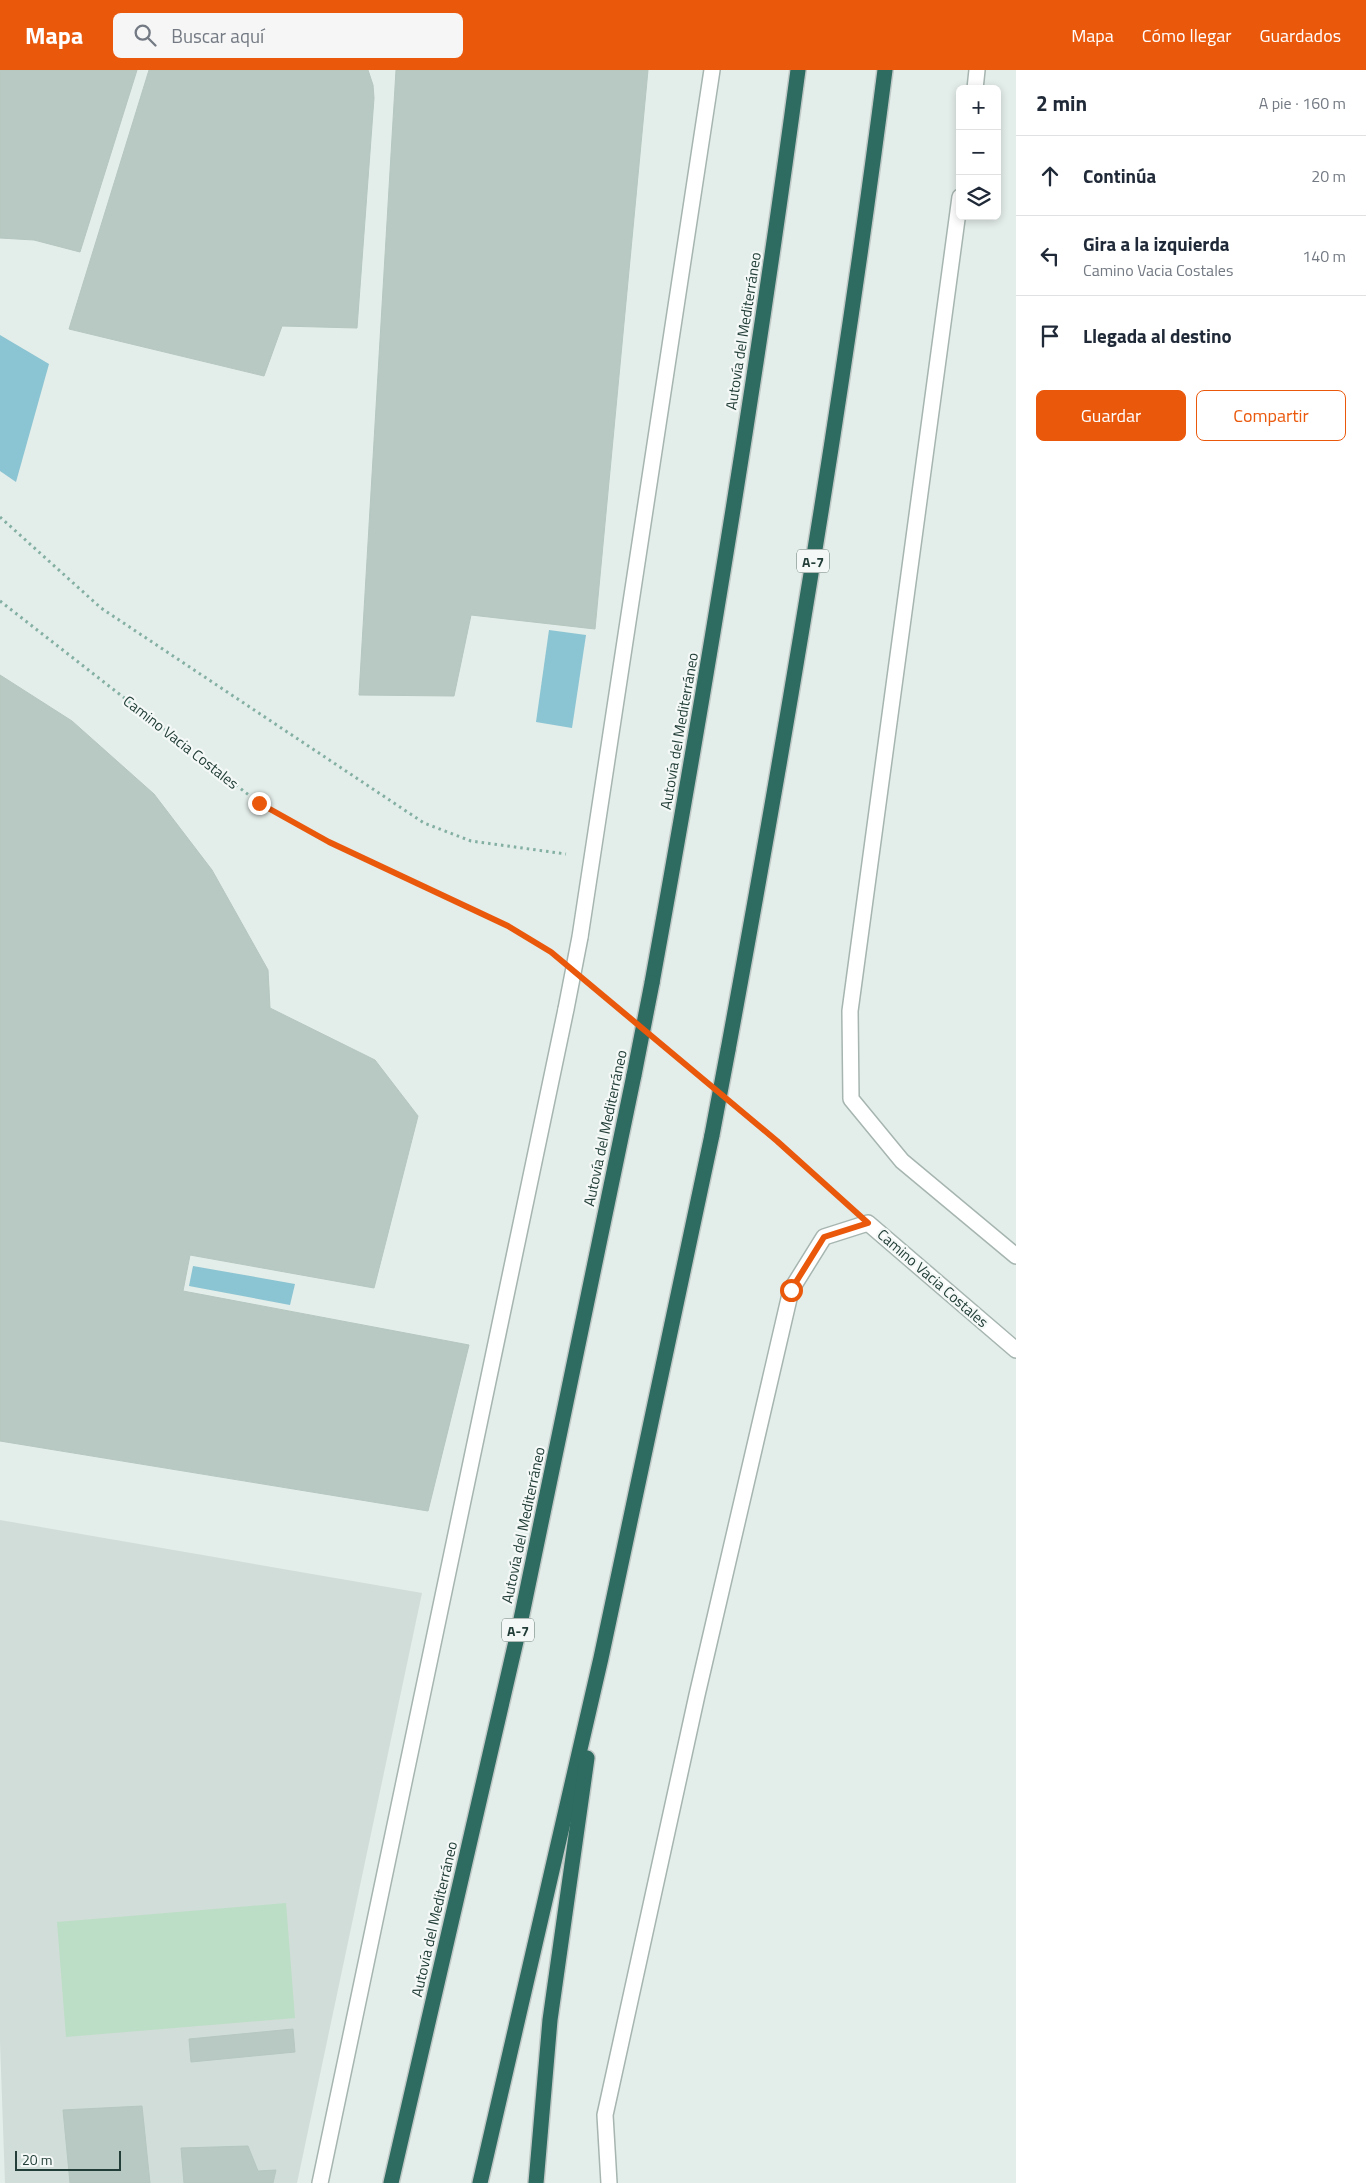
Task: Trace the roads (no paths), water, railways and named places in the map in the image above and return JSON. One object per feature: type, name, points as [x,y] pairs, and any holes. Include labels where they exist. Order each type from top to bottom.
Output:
[{"type":"highway","name":"Autovía del Mediterráneo","points":[[391,2183],[520,1624],[652,983],[694,754],[736,490],[798,70]]},
{"type":"highway","name":"A-7","points":[[480,2183],[601,1658],[712,1135],[777,787],[819,524],[885,70]]},
{"type":"highway","points":[[536,2183],[550,2020],[601,1658]]},
{"type":"street","points":[[320,2183],[580,937],[712,70]]},
{"type":"street","points":[[975,85],[977,70]]},
{"type":"street","points":[[957,220],[850,1011],[850,1099],[902,1162],[1016,1256]]},
{"type":"street","name":"Camino Vacia Costales","points":[[609,2183],[605,2115],[697,1695],[791,1290],[824,1237],[868,1223],[1016,1350]]},
{"type":"water","points":[[0,335],[49,364],[16,482],[0,471]]},
{"type":"water","points":[[549,630],[586,635],[572,728],[536,722]]},
{"type":"water","points":[[193,1266],[295,1284],[290,1305],[189,1286]]}]
